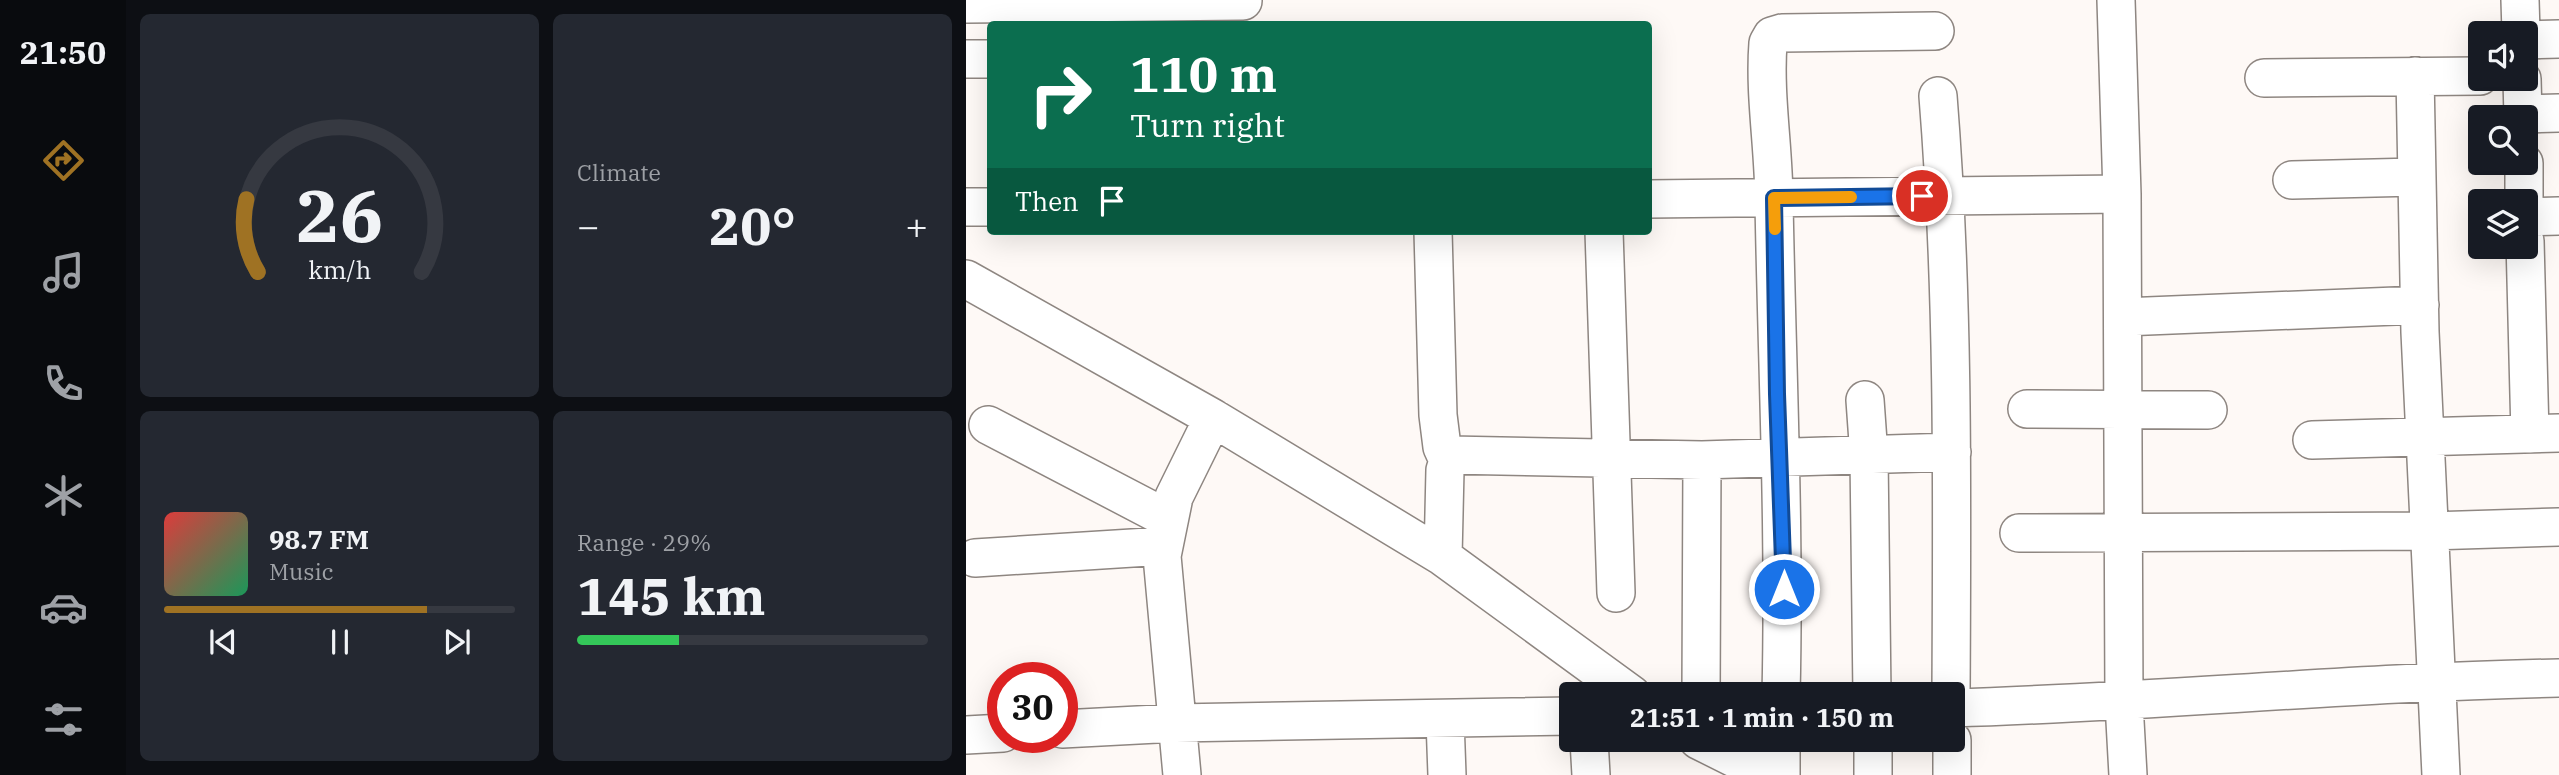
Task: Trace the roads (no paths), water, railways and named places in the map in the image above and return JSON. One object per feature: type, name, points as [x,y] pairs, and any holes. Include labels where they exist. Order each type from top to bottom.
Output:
[{"type":"street","points":[[966,4],[1243,0],[1244,21]]},
{"type":"street","points":[[2116,0],[2122,194],[2124,703],[2128,775]]},
{"type":"street","points":[[2520,0],[2521,21]]},
{"type":"street","points":[[1781,682],[1785,562],[1779,458],[1774,198],[1767,54],[1772,36],[1782,33],[1936,31]]},
{"type":"street","points":[[2538,40],[2559,39]]},
{"type":"street","points":[[966,60],[987,59]]},
{"type":"street","points":[[2415,76],[2420,305],[2441,775]]},
{"type":"street","points":[[2264,78],[2468,76]]},
{"type":"street","points":[[1938,96],[1946,196],[1952,452],[1951,682]]},
{"type":"street","points":[[2522,103],[2559,113]]},
{"type":"street","points":[[2292,180],[2416,177]]},
{"type":"street","points":[[1652,199],[2122,194]]},
{"type":"street","points":[[966,207],[987,207]]},
{"type":"street","points":[[2538,217],[2559,216]]},
{"type":"street","points":[[1433,235],[1438,415],[1442,447],[1447,458],[1443,557]]},
{"type":"street","points":[[1604,235],[1616,593]]},
{"type":"street","points":[[2312,440],[2545,433],[2543,348],[2528,259]]},
{"type":"street","points":[[966,279],[1213,418],[1443,557],[1585,678]]},
{"type":"street","points":[[2123,317],[2420,305]]},
{"type":"street","points":[[1865,400],[1869,456],[1872,682]]},
{"type":"street","points":[[2027,409],[2208,410]]},
{"type":"street","points":[[1182,775],[1176,723],[1166,533],[1174,497],[1213,418]]},
{"type":"street","points":[[988,425],[1166,533]]},
{"type":"street","points":[[1447,458],[1457,454],[1702,460],[1952,452]]},
{"type":"street","points":[[1701,682],[1702,460]]},
{"type":"street","points":[[2019,533],[2430,531],[2559,527]]},
{"type":"street","points":[[975,558],[1166,533]]},
{"type":"street","points":[[1965,708],[2124,703],[2438,681],[2559,678]]},
{"type":"street","points":[[1078,728],[1176,723],[1559,716]]},
{"type":"street","points":[[1445,720],[1447,775]]},
{"type":"street","points":[[966,735],[987,734]]},
{"type":"street","points":[[1590,752],[1591,775]]},
{"type":"street","points":[[1722,752],[1768,775]]},
{"type":"street","points":[[1781,752],[1781,775]]},
{"type":"street","points":[[1873,752],[1873,775]]},
{"type":"street","points":[[1952,752],[1952,775]]}]
